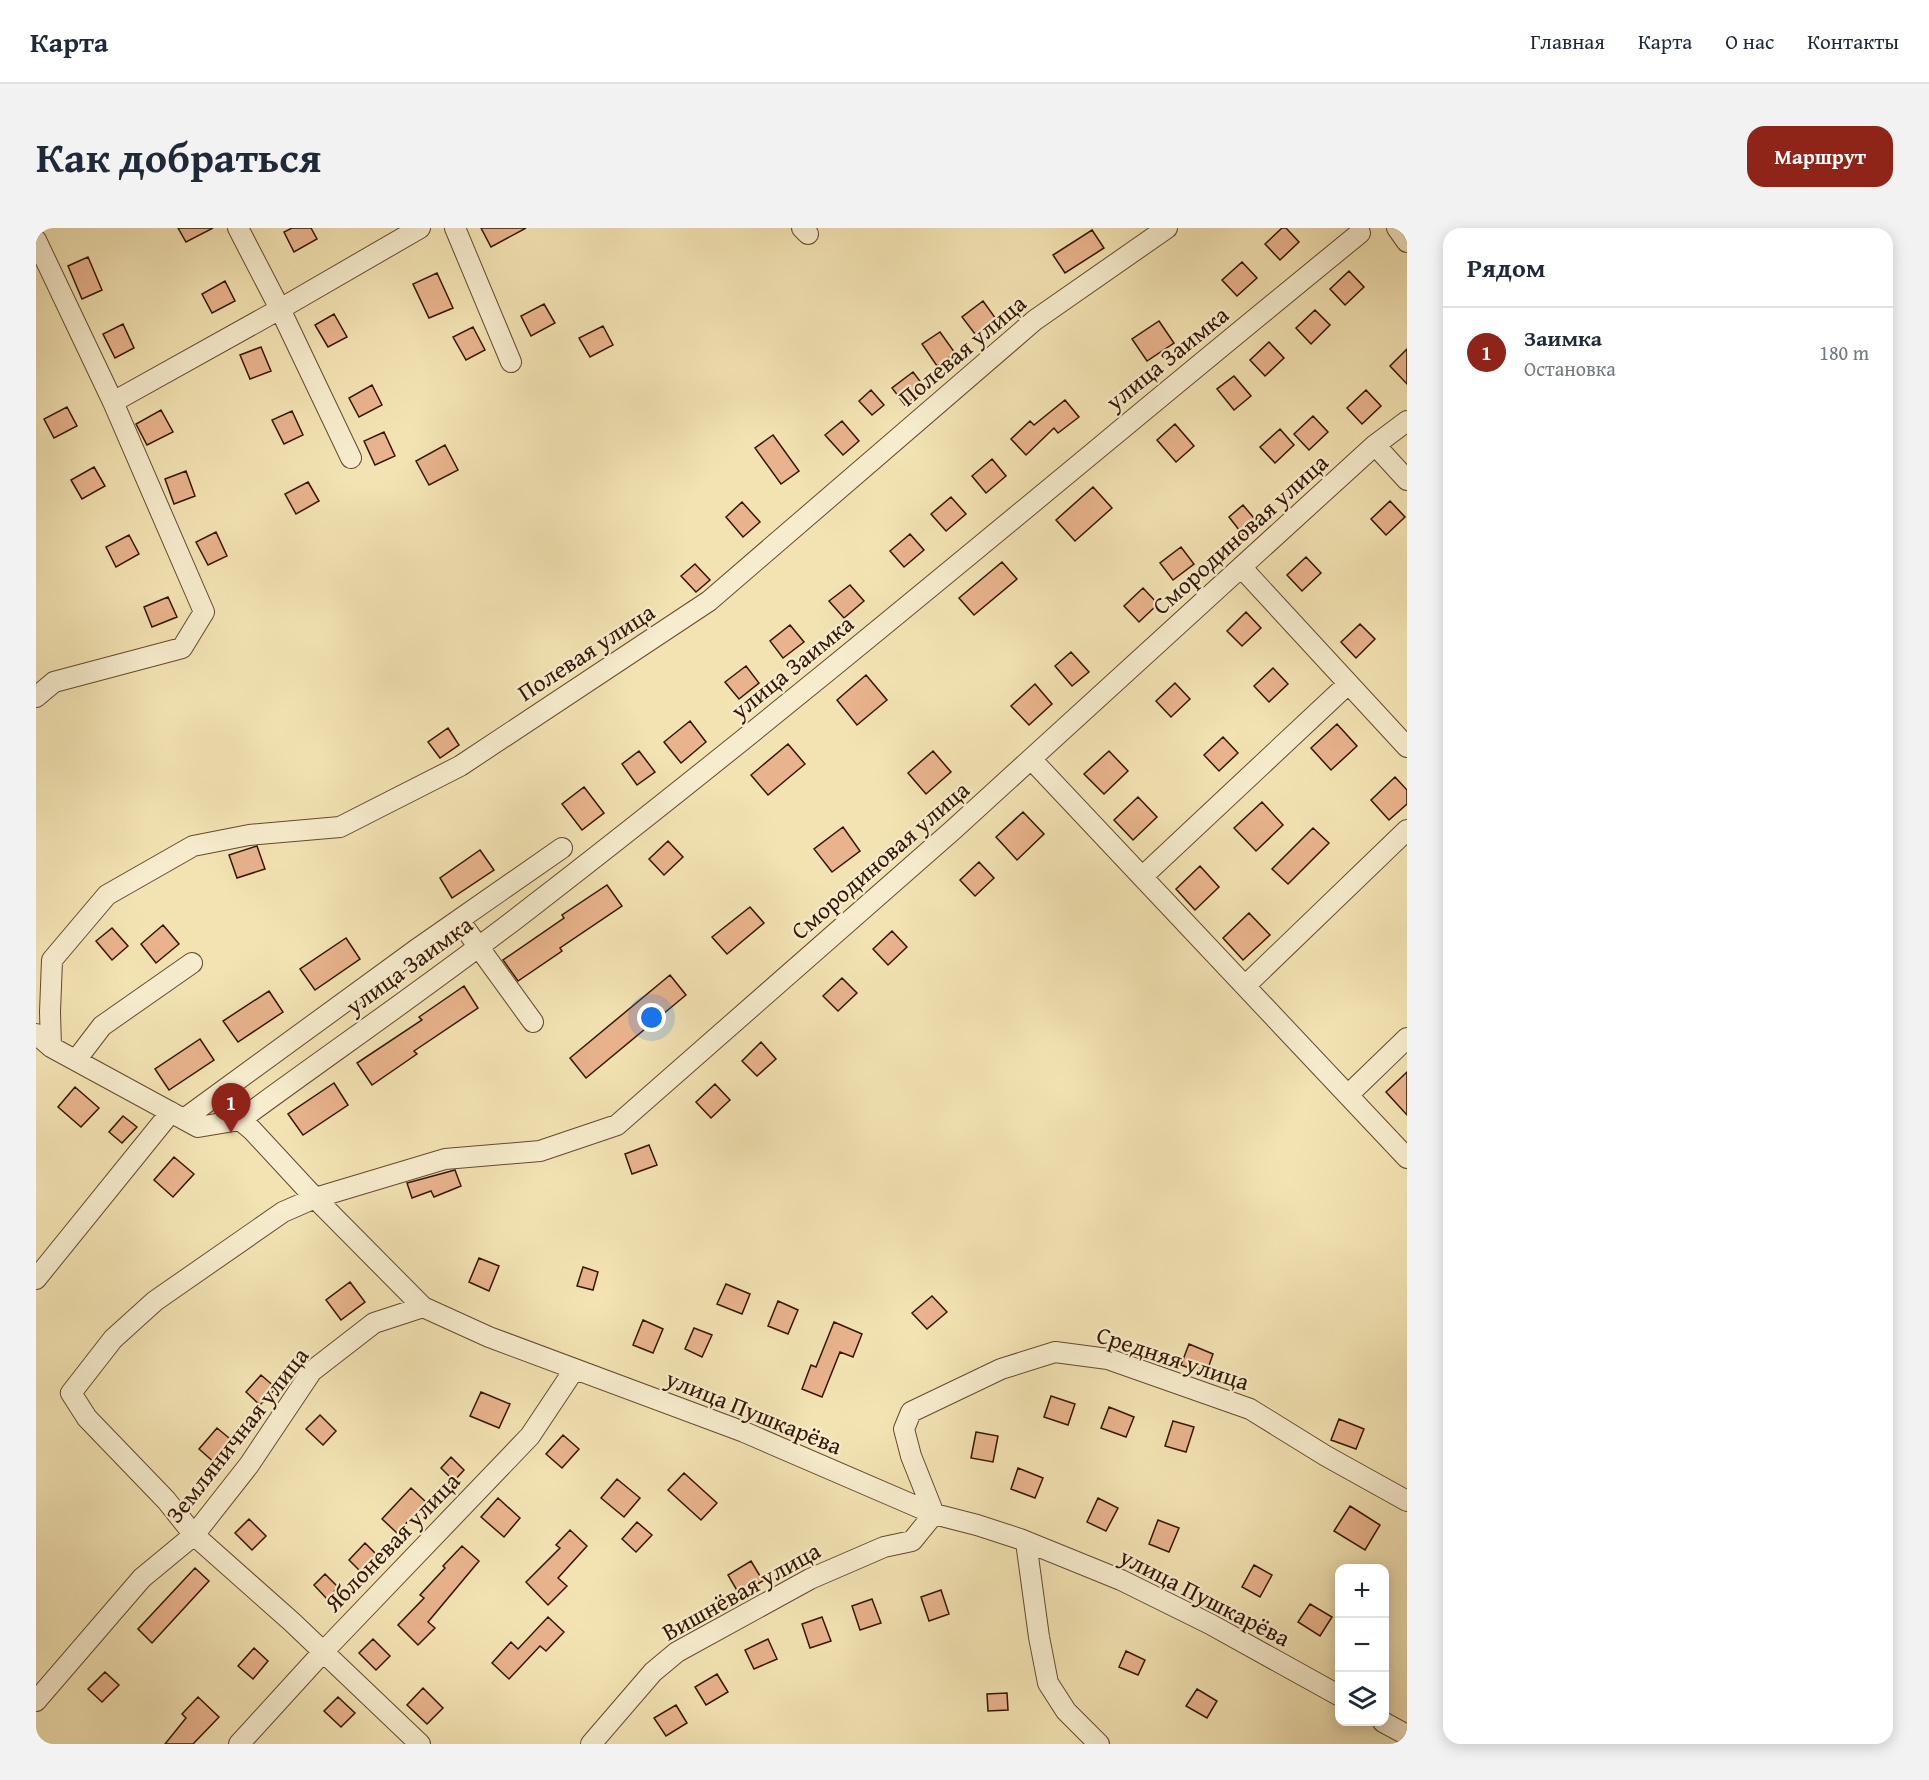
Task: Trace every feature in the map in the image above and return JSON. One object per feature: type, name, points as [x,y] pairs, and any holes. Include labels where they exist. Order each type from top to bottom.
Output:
[{"type":"street","points":[[238,228],[280,309],[351,458]]},
{"type":"street","points":[[113,402],[420,228]]},
{"type":"street","points":[[455,228],[511,362]]},
{"type":"street","name":"Полевая улица","points":[[51,1047],[52,960],[107,894],[193,846],[249,835],[340,827],[460,766],[709,601],[1035,320],[1167,228]]},
{"type":"street","points":[[1397,228],[1407,243]]},
{"type":"street","name":"улица Заимка","points":[[240,1120],[534,905],[905,609],[1124,425],[1360,233]]},
{"type":"street","points":[[36,240],[113,402],[204,612],[182,648],[54,682],[36,697]]},
{"type":"street","name":"Смородиновая улица","points":[[194,1536],[166,1500],[87,1418],[71,1393],[113,1339],[155,1301],[283,1212],[315,1198],[446,1159],[540,1151],[617,1125],[953,830],[1375,445],[1407,422]]},
{"type":"street","points":[[1375,445],[1407,480]]},
{"type":"street","points":[[1241,567],[1407,747]]},
{"type":"street","points":[[1142,877],[1348,684]]},
{"type":"street","points":[[1031,759],[1407,1158]]},
{"type":"street","points":[[1245,986],[1407,830]]},
{"type":"street","points":[[36,1279],[184,1120],[562,848]]},
{"type":"street","points":[[459,920],[533,1022]]},
{"type":"street","points":[[76,1060],[102,1026],[192,963]]},
{"type":"street","points":[[36,1034],[51,1047],[184,1120],[240,1120]]},
{"type":"street","points":[[1348,1095],[1407,1038]]},
{"type":"street","name":"улица Пушкарёва","points":[[240,1120],[423,1307],[489,1337],[744,1432],[934,1514],[977,1525],[1026,1542],[1121,1580],[1210,1624],[1335,1693]]},
{"type":"street","name":"Земляничная улица","points":[[36,1701],[142,1578],[194,1536],[249,1465],[312,1371],[374,1323],[423,1307]]},
{"type":"street","name":"Средняя улица","points":[[934,1514],[911,1456],[904,1429],[911,1412],[1001,1369],[1055,1352],[1108,1359],[1250,1409],[1407,1501]]},
{"type":"street","name":"Яблоневая улица","points":[[239,1744],[323,1652],[530,1436],[574,1370]]},
{"type":"street","name":"Вишнёвая улица","points":[[591,1744],[653,1672],[677,1652],[810,1579],[884,1547],[912,1541],[934,1514]]},
{"type":"street","points":[[194,1536],[292,1622],[420,1744]]},
{"type":"street","points":[[1026,1542],[1039,1637],[1048,1683],[1066,1712],[1099,1744]]},
{"type":"street","points":[[1389,1725],[1407,1735]]},
{"type":"building","points":[[178,228],[213,228],[186,242]]},
{"type":"building","points":[[292,228],[311,228],[317,239],[294,252],[284,232]]},
{"type":"building","points":[[481,228],[526,228],[491,247]]},
{"type":"building","points":[[1282,228],[1286,228],[1299,242],[1280,260],[1265,244]]},
{"type":"building","points":[[1092,230],[1104,248],[1065,273],[1053,255]]},
{"type":"building","points":[[88,257],[102,290],[82,299],[68,266]]},
{"type":"building","points":[[1242,262],[1257,278],[1237,296],[1222,280]]},
{"type":"building","points":[[1349,271],[1364,287],[1345,305],[1330,289]]},
{"type":"building","points":[[437,273],[453,308],[429,318],[413,284]]},
{"type":"building","points":[[225,281],[235,301],[212,313],[202,294]]},
{"type":"building","points":[[983,301],[996,319],[975,334],[962,317]]},
{"type":"building","points":[[544,304],[555,323],[531,336],[521,316]]},
{"type":"building","points":[[1315,310],[1330,325],[1311,344],[1296,328]]},
{"type":"building","points":[[334,314],[347,337],[328,347],[315,325]]},
{"type":"building","points":[[1159,321],[1174,343],[1147,361],[1132,339]]},
{"type":"building","points":[[123,324],[134,348],[115,358],[103,334]]},
{"type":"building","points":[[603,326],[613,345],[590,357],[579,338]]},
{"type":"building","points":[[473,327],[485,350],[466,360],[453,337]]},
{"type":"building","points":[[940,332],[955,353],[937,366],[922,344]]},
{"type":"building","points":[[1269,342],[1284,358],[1265,376],[1250,360]]},
{"type":"building","points":[[261,347],[271,371],[250,379],[240,355]]},
{"type":"building","points":[[1407,349],[1407,384],[1390,366]]},
{"type":"building","points":[[913,372],[926,389],[905,405],[892,388]]},
{"type":"building","points":[[1234,376],[1251,396],[1234,410],[1217,389]]},
{"type":"building","points":[[372,385],[382,405],[359,417],[349,398]]},
{"type":"building","points":[[871,390],[884,405],[872,415],[859,401]]},
{"type":"building","points":[[1366,390],[1381,406],[1362,424],[1347,408]]},
{"type":"building","points":[[1065,400],[1079,417],[1058,433],[1054,428],[1026,455],[1011,439],[1030,421],[1034,425]]},
{"type":"building","points":[[67,407],[77,426],[54,438],[44,419]]},
{"type":"building","points":[[161,410],[173,432],[147,445],[136,424]]},
{"type":"building","points":[[292,411],[303,435],[284,444],[272,420]]},
{"type":"building","points":[[1313,416],[1328,432],[1309,450],[1294,434]]},
{"type":"building","points":[[842,421],[859,441],[843,455],[825,435]]},
{"type":"building","points":[[1175,424],[1194,446],[1176,462],[1157,440]]},
{"type":"building","points":[[1280,429],[1294,445],[1275,463],[1260,447]]},
{"type":"building","points":[[384,432],[395,456],[375,465],[364,441]]},
{"type":"building","points":[[773,435],[799,471],[781,484],[755,448]]},
{"type":"building","points":[[445,445],[458,470],[429,485],[416,461]]},
{"type":"building","points":[[992,459],[1006,476],[986,493],[972,476]]},
{"type":"building","points":[[94,467],[105,486],[82,499],[71,480]]},
{"type":"building","points":[[186,471],[195,496],[174,504],[165,479]]},
{"type":"building","points":[[308,482],[319,501],[296,514],[285,494]]},
{"type":"building","points":[[1093,487],[1112,508],[1075,541],[1056,520]]},
{"type":"building","points":[[951,497],[966,514],[946,531],[931,514]]},
{"type":"building","points":[[1390,501],[1405,517],[1386,535],[1371,519]]},
{"type":"building","points":[[742,502],[760,522],[743,537],[726,517]]},
{"type":"building","points":[[1243,505],[1258,523],[1243,535],[1229,517]]},
{"type":"building","points":[[216,532],[227,556],[208,565],[196,542]]},
{"type":"building","points":[[910,534],[924,550],[904,567],[890,551]]},
{"type":"building","points":[[129,535],[139,554],[116,567],[106,547]]},
{"type":"building","points":[[1181,547],[1194,564],[1173,580],[1160,563]]},
{"type":"building","points":[[1306,557],[1321,573],[1302,591],[1287,575]]},
{"type":"building","points":[[1002,562],[1017,579],[974,615],[959,598]]},
{"type":"building","points":[[695,564],[710,580],[696,592],[681,576]]},
{"type":"building","points":[[850,585],[864,601],[844,618],[829,601]]},
{"type":"building","points":[[1143,588],[1158,604],[1139,622],[1124,606]]},
{"type":"building","points":[[168,597],[177,617],[152,627],[144,607]]},
{"type":"building","points":[[1246,612],[1261,628],[1242,646],[1227,631]]},
{"type":"building","points":[[1360,624],[1375,639],[1356,658],[1341,642]]},
{"type":"building","points":[[790,625],[804,642],[783,658],[770,641]]},
{"type":"building","points":[[1071,652],[1089,672],[1072,686],[1055,666]]},
{"type":"building","points":[[746,666],[759,683],[739,699],[725,682]]},
{"type":"building","points":[[1273,668],[1288,684],[1269,702],[1254,686]]},
{"type":"building","points":[[866,675],[887,700],[857,725],[837,700]]},
{"type":"building","points":[[1175,683],[1190,699],[1171,717],[1156,701]]},
{"type":"building","points":[[1035,684],[1052,704],[1029,725],[1011,706]]},
{"type":"building","points":[[690,721],[706,742],[681,763],[664,742]]},
{"type":"building","points":[[1337,724],[1357,746],[1331,770],[1311,748]]},
{"type":"building","points":[[448,728],[459,745],[440,758],[428,742]]},
{"type":"building","points":[[1223,737],[1238,753],[1219,771],[1204,755]]},
{"type":"building","points":[[788,744],[805,764],[768,795],[751,775]]},
{"type":"building","points":[[639,751],[655,772],[637,785],[622,764]]},
{"type":"building","points":[[933,751],[951,772],[926,794],[908,773]]},
{"type":"building","points":[[1109,751],[1128,771],[1104,794],[1084,774]]},
{"type":"building","points":[[1395,777],[1407,790],[1407,804],[1389,820],[1371,800]]},
{"type":"building","points":[[584,787],[604,813],[582,830],[562,804]]},
{"type":"building","points":[[1138,797],[1157,817],[1133,840],[1114,820]]},
{"type":"building","points":[[1262,802],[1283,825],[1256,851],[1234,828]]},
{"type":"building","points":[[1023,812],[1044,834],[1017,860],[996,837]]},
{"type":"building","points":[[843,827],[860,851],[832,872],[814,849]]},
{"type":"building","points":[[1313,828],[1329,843],[1288,884],[1272,869]]},
{"type":"building","points":[[668,841],[683,857],[664,875],[649,859]]},
{"type":"building","points":[[257,846],[265,869],[237,878],[229,855]]},
{"type":"building","points":[[480,850],[494,870],[452,898],[440,878]]},
{"type":"building","points":[[979,862],[994,878],[975,896],[960,880]]},
{"type":"building","points":[[1200,866],[1219,887],[1195,910],[1176,889]]},
{"type":"building","points":[[607,885],[622,906],[560,948],[562,951],[518,981],[503,960],[564,918],[562,915]]},
{"type":"building","points":[[750,907],[764,923],[727,954],[712,937]]},
{"type":"building","points":[[1249,913],[1270,935],[1243,960],[1223,938]]},
{"type":"building","points":[[163,925],[179,944],[156,963],[141,944]]},
{"type":"building","points":[[112,928],[128,946],[112,960],[96,941]]},
{"type":"building","points":[[892,931],[907,947],[888,965],[873,949]]},
{"type":"building","points":[[346,938],[360,959],[315,990],[300,969]]},
{"type":"building","points":[[670,975],[686,995],[586,1078],[570,1058]]},
{"type":"building","points":[[842,978],[857,993],[838,1011],[823,996]]},
{"type":"building","points":[[464,986],[478,1008],[414,1051],[417,1054],[372,1085],[357,1063],[422,1020],[419,1017]]},
{"type":"building","points":[[269,991],[283,1012],[238,1042],[223,1021]]},
{"type":"building","points":[[200,1039],[214,1060],[169,1090],[155,1069]]},
{"type":"building","points":[[761,1042],[776,1059],[757,1076],[742,1061]]},
{"type":"building","points":[[1407,1072],[1407,1115],[1386,1092]]},
{"type":"building","points":[[334,1083],[348,1105],[303,1135],[288,1114]]},
{"type":"building","points":[[715,1084],[730,1100],[711,1118],[696,1102]]},
{"type":"building","points":[[75,1087],[99,1108],[81,1127],[58,1107]]},
{"type":"building","points":[[123,1116],[137,1127],[122,1143],[109,1132]]},
{"type":"building","points":[[649,1145],[657,1165],[632,1174],[625,1154]]},
{"type":"building","points":[[174,1157],[194,1174],[173,1197],[154,1180]]},
{"type":"building","points":[[455,1170],[461,1186],[434,1197],[431,1191],[412,1198],[407,1183]]},
{"type":"building","points":[[479,1258],[499,1266],[489,1291],[469,1282]]},
{"type":"building","points":[[583,1267],[598,1272],[593,1290],[577,1286]]},
{"type":"building","points":[[350,1282],[365,1302],[341,1320],[326,1300]]},
{"type":"building","points":[[726,1284],[750,1294],[742,1314],[717,1304]]},
{"type":"building","points":[[932,1296],[947,1312],[927,1329],[912,1313]]},
{"type":"building","points":[[778,1301],[798,1310],[788,1334],[768,1326]]},
{"type":"building","points":[[643,1320],[663,1329],[653,1353],[633,1345]]},
{"type":"building","points":[[834,1322],[862,1334],[853,1357],[840,1352],[822,1397],[802,1389],[811,1365],[816,1367]]},
{"type":"building","points":[[694,1328],[712,1335],[702,1357],[685,1349]]},
{"type":"building","points":[[1189,1344],[1213,1354],[1206,1374],[1181,1365]]},
{"type":"building","points":[[261,1375],[276,1388],[260,1405],[246,1392]]},
{"type":"building","points":[[481,1392],[510,1404],[499,1428],[470,1416]]},
{"type":"building","points":[[1051,1396],[1075,1404],[1068,1425],[1044,1417]]},
{"type":"building","points":[[1109,1407],[1134,1417],[1126,1437],[1101,1428]]},
{"type":"building","points":[[320,1415],[336,1431],[323,1445],[306,1429]]},
{"type":"building","points":[[1339,1419],[1364,1429],[1356,1449],[1331,1440]]},
{"type":"building","points":[[1173,1421],[1194,1427],[1186,1452],[1165,1446]]},
{"type":"building","points":[[217,1428],[235,1443],[216,1464],[199,1449]]},
{"type":"building","points":[[976,1432],[998,1436],[993,1462],[971,1458]]},
{"type":"building","points":[[563,1435],[579,1449],[562,1468],[546,1454]]},
{"type":"building","points":[[451,1457],[464,1470],[454,1481],[441,1468]]},
{"type":"building","points":[[1018,1468],[1043,1478],[1035,1498],[1011,1489]]},
{"type":"building","points":[[684,1473],[717,1503],[701,1520],[668,1490]]},
{"type":"building","points":[[617,1479],[640,1498],[624,1517],[601,1498]]},
{"type":"building","points":[[411,1488],[426,1502],[397,1533],[382,1519]]},
{"type":"building","points":[[498,1498],[520,1518],[504,1537],[481,1517]]},
{"type":"building","points":[[1098,1498],[1118,1508],[1106,1531],[1087,1522]]},
{"type":"building","points":[[1350,1506],[1380,1525],[1365,1550],[1334,1531]]},
{"type":"building","points":[[249,1519],[266,1536],[252,1550],[235,1533]]},
{"type":"building","points":[[1158,1520],[1179,1528],[1169,1552],[1149,1544]]},
{"type":"building","points":[[637,1522],[652,1535],[636,1552],[622,1539]]},
{"type":"building","points":[[570,1530],[587,1546],[558,1578],[567,1586],[548,1605],[526,1582],[560,1548],[556,1545]]},
{"type":"building","points":[[365,1543],[379,1557],[363,1574],[349,1560]]},
{"type":"building","points":[[462,1546],[479,1561],[428,1622],[435,1628],[418,1645],[398,1625],[424,1598],[420,1595]]},
{"type":"building","points":[[751,1561],[763,1581],[739,1594],[728,1575]]},
{"type":"building","points":[[1254,1565],[1272,1575],[1260,1597],[1242,1587]]},
{"type":"building","points":[[195,1568],[209,1581],[152,1643],[138,1629]]},
{"type":"building","points":[[325,1574],[338,1587],[327,1599],[314,1585]]},
{"type":"building","points":[[941,1590],[949,1614],[929,1621],[921,1597]]},
{"type":"building","points":[[872,1599],[881,1623],[860,1630],[852,1606]]},
{"type":"building","points":[[1310,1604],[1332,1617],[1320,1636],[1298,1622]]},
{"type":"building","points":[[548,1617],[564,1632],[546,1651],[540,1646],[509,1679],[492,1663],[511,1642],[518,1649]]},
{"type":"building","points":[[822,1617],[831,1641],[810,1648],[802,1624]]},
{"type":"building","points":[[373,1639],[390,1656],[376,1670],[359,1653]]},
{"type":"building","points":[[768,1639],[777,1659],[754,1669],[745,1650]]},
{"type":"building","points":[[254,1648],[268,1661],[253,1679],[238,1666]]},
{"type":"building","points":[[1126,1651],[1145,1660],[1138,1675],[1119,1667]]},
{"type":"building","points":[[105,1672],[119,1685],[102,1702],[88,1689]]},
{"type":"building","points":[[717,1674],[728,1692],[706,1705],[695,1687]]},
{"type":"building","points":[[423,1688],[443,1708],[427,1724],[407,1705]]},
{"type":"building","points":[[1197,1689],[1217,1701],[1207,1718],[1186,1706]]},
{"type":"building","points":[[1007,1693],[1008,1710],[988,1711],[987,1694]]},
{"type":"building","points":[[198,1697],[219,1717],[193,1744],[165,1744],[186,1718],[182,1714]]},
{"type":"building","points":[[338,1697],[355,1713],[341,1727],[324,1711]]},
{"type":"building","points":[[676,1705],[687,1723],[666,1736],[654,1718]]},
{"type":"place","name":"Заимка","points":[[231,1133]]}]
